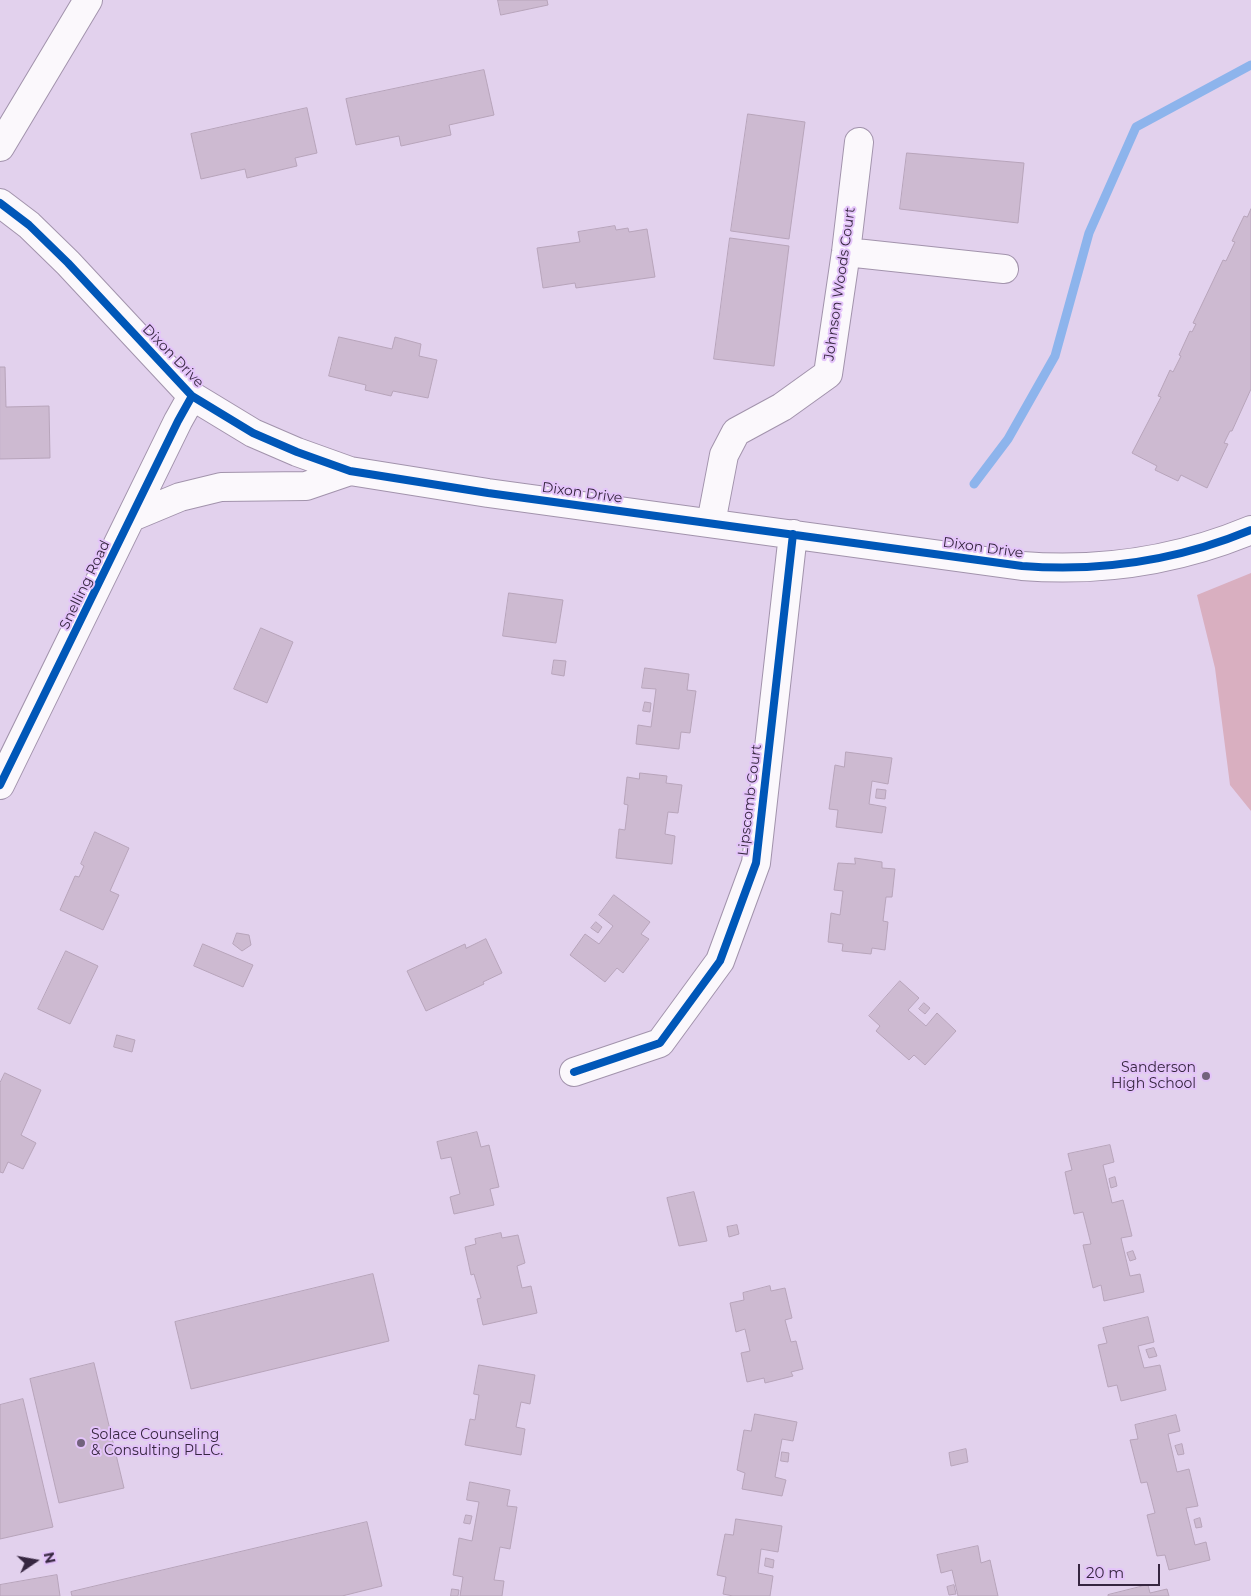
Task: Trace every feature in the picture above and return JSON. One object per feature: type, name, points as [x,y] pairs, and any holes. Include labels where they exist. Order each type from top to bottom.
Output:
[{"type":"street","points":[[0,147],[88,0]]},
{"type":"street","name":"Johnson Woods Court","points":[[711,523],[724,455],[736,432],[782,407],[828,374],[846,252],[859,142]]},
{"type":"street","name":"Dixon Drive","points":[[0,203],[28,225],[68,263],[192,396],[253,432],[297,452],[350,471],[1013,565],[1052,568],[1121,564],[1175,555],[1223,542],[1251,530]]},
{"type":"street","points":[[846,252],[1004,270]]},
{"type":"street","name":"Snelling Road","points":[[0,785],[192,396]]},
{"type":"street","points":[[132,517],[180,497],[221,487],[306,486],[350,471]]},
{"type":"street","name":"Lipscomb Court","points":[[574,1072],[660,1042],[720,961],[756,863],[794,534]]},
{"type":"shaded area","points":[[1251,573],[1251,811],[1230,785],[1215,668],[1197,595]]},
{"type":"building","points":[[498,0],[547,0],[548,5],[501,15]]},
{"type":"building","points":[[484,70],[494,115],[449,125],[451,135],[401,146],[399,136],[356,145],[346,99]]},
{"type":"building","points":[[307,108],[317,153],[295,158],[297,166],[247,178],[245,169],[201,179],[191,134]]},
{"type":"building","points":[[748,114],[805,122],[789,239],[731,231]]},
{"type":"building","points":[[907,153],[1024,163],[1018,223],[900,209]]},
{"type":"building","points":[[1251,209],[1251,389],[1232,431],[1230,431],[1224,443],[1228,444],[1207,488],[1181,475],[1178,481],[1155,470],[1157,466],[1132,453],[1161,397],[1158,396],[1170,370],[1173,372],[1181,356],[1179,355],[1190,331],[1192,332],[1196,324],[1193,323],[1223,260],[1226,261],[1235,242],[1232,241],[1244,216],[1247,217]]},
{"type":"building","points":[[615,226],[616,230],[628,228],[629,232],[647,229],[655,277],[576,288],[575,283],[543,288],[537,248],[580,242],[578,232]]},
{"type":"building","points":[[730,238],[789,246],[774,366],[714,359]]},
{"type":"building","points":[[339,337],[392,349],[395,337],[421,344],[419,356],[437,360],[428,398],[393,391],[391,396],[365,390],[366,385],[329,376]]},
{"type":"building","points":[[0,367],[5,367],[6,407],[49,406],[50,458],[0,459]]},
{"type":"building","points":[[509,593],[563,600],[556,643],[503,636]]},
{"type":"building","points":[[261,628],[293,642],[267,703],[234,689]]},
{"type":"building","points":[[554,660],[566,661],[564,676],[552,674]]},
{"type":"building","points":[[645,668],[689,674],[687,690],[696,691],[690,733],[681,732],[679,749],[636,744],[638,725],[651,727],[656,689],[642,688]]},
{"type":"building","points":[[645,702],[651,703],[650,712],[643,711]]},
{"type":"building","points":[[846,752],[892,758],[888,784],[872,781],[869,804],[886,807],[882,833],[836,827],[838,810],[829,809],[835,765],[844,767]]},
{"type":"building","points":[[640,773],[667,776],[666,783],[682,785],[678,813],[668,812],[665,834],[675,836],[672,864],[616,858],[619,829],[625,830],[628,805],[624,804],[627,777],[639,779]]},
{"type":"building","points":[[877,789],[886,790],[885,799],[876,798]]},
{"type":"building","points":[[95,832],[129,848],[110,891],[119,895],[103,930],[60,910],[75,876],[79,877],[84,866],[81,864]]},
{"type":"building","points":[[855,858],[882,862],[882,868],[895,869],[892,897],[886,897],[883,921],[888,922],[885,950],[872,948],[871,954],[842,951],[843,944],[828,942],[831,913],[840,915],[843,891],[834,890],[838,863],[855,864]]},
{"type":"building","points":[[614,895],[650,922],[641,934],[649,939],[623,973],[617,968],[605,982],[570,955],[585,934],[599,944],[613,926],[599,915]]},
{"type":"building","points":[[596,922],[602,927],[598,933],[591,928]]},
{"type":"building","points":[[237,933],[249,935],[251,945],[242,951],[233,944]]},
{"type":"building","points":[[486,939],[502,973],[483,982],[484,984],[426,1011],[407,971],[465,944],[466,948]]},
{"type":"building","points":[[203,944],[253,965],[243,987],[194,966]]},
{"type":"building","points":[[66,951],[98,966],[70,1024],[38,1009]]},
{"type":"building","points":[[900,981],[919,998],[908,1010],[926,1026],[937,1013],[956,1031],[925,1065],[914,1055],[909,1060],[876,1031],[880,1026],[869,1016]]},
{"type":"building","points":[[924,1003],[930,1008],[925,1014],[919,1009]]},
{"type":"building","points":[[117,1035],[135,1040],[132,1052],[114,1047]]},
{"type":"building","points":[[5,1073],[41,1090],[21,1135],[36,1143],[23,1169],[8,1162],[3,1173],[0,1172],[0,1083]]},
{"type":"building","points":[[477,1132],[481,1147],[489,1145],[499,1187],[490,1189],[494,1205],[454,1214],[450,1197],[460,1194],[451,1157],[441,1159],[437,1142]]},
{"type":"building","points":[[1110,1145],[1114,1162],[1103,1165],[1112,1203],[1123,1200],[1132,1236],[1121,1238],[1130,1276],[1140,1274],[1144,1292],[1104,1301],[1101,1285],[1093,1288],[1083,1245],[1091,1244],[1083,1212],[1074,1214],[1065,1172],[1072,1170],[1068,1154]]},
{"type":"building","points":[[1115,1177],[1117,1186],[1111,1188],[1109,1179]]},
{"type":"building","points":[[694,1192],[707,1241],[679,1246],[667,1198]]},
{"type":"building","points":[[737,1225],[739,1234],[729,1237],[727,1227]]},
{"type":"building","points":[[501,1233],[502,1238],[518,1235],[525,1263],[517,1266],[522,1288],[531,1286],[537,1313],[483,1325],[477,1299],[481,1298],[474,1274],[471,1275],[465,1247],[476,1244],[475,1239]]},
{"type":"building","points":[[1133,1251],[1136,1259],[1130,1261],[1127,1253]]},
{"type":"building","points":[[373,1274],[389,1341],[191,1389],[175,1322]]},
{"type":"building","points":[[770,1286],[771,1291],[785,1288],[792,1318],[785,1320],[791,1342],[796,1341],[803,1369],[791,1372],[793,1376],[765,1383],[764,1378],[747,1382],[741,1353],[750,1351],[745,1329],[736,1332],[730,1303],[744,1300],[743,1293]]},
{"type":"building","points":[[1148,1317],[1154,1342],[1138,1346],[1144,1368],[1160,1365],[1166,1390],[1121,1401],[1117,1385],[1108,1387],[1098,1345],[1107,1343],[1103,1328]]},
{"type":"building","points":[[1154,1348],[1157,1356],[1149,1358],[1146,1350]]},
{"type":"building","points":[[94,1363],[124,1488],[59,1503],[30,1379]]},
{"type":"building","points":[[479,1365],[535,1375],[530,1404],[521,1402],[516,1427],[525,1429],[521,1455],[465,1445],[470,1419],[475,1420],[479,1395],[474,1394]]},
{"type":"building","points":[[23,1399],[53,1527],[0,1539],[0,1405]]},
{"type":"building","points":[[755,1414],[797,1422],[793,1441],[782,1439],[775,1477],[786,1480],[782,1496],[742,1489],[745,1473],[737,1470],[744,1430],[751,1431]]},
{"type":"building","points":[[1176,1415],[1180,1431],[1168,1434],[1177,1472],[1189,1469],[1198,1506],[1186,1508],[1195,1545],[1206,1542],[1210,1560],[1169,1570],[1165,1555],[1157,1556],[1147,1515],[1155,1513],[1147,1482],[1141,1483],[1130,1440],[1138,1439],[1135,1425]]},
{"type":"building","points":[[1182,1444],[1184,1454],[1178,1455],[1175,1446]]},
{"type":"building","points":[[966,1449],[968,1462],[951,1466],[949,1453]]},
{"type":"building","points":[[782,1452],[789,1453],[788,1462],[781,1461]]},
{"type":"building","points":[[470,1482],[510,1490],[507,1506],[517,1507],[510,1549],[500,1547],[494,1580],[504,1581],[502,1596],[460,1596],[463,1577],[453,1575],[459,1538],[472,1541],[479,1502],[467,1500]]},
{"type":"building","points":[[466,1515],[472,1516],[470,1524],[464,1523]]},
{"type":"building","points":[[1200,1518],[1202,1527],[1196,1528],[1194,1520]]},
{"type":"building","points":[[736,1519],[782,1526],[778,1552],[761,1549],[758,1573],[773,1576],[770,1596],[733,1596],[723,1594],[726,1577],[717,1575],[725,1534],[733,1535]]},
{"type":"building","points":[[367,1522],[382,1586],[342,1596],[72,1596],[71,1592]]},
{"type":"building","points":[[978,1546],[981,1563],[990,1560],[998,1596],[958,1596],[952,1570],[941,1573],[937,1555]]},
{"type":"building","points":[[766,1558],[774,1560],[773,1568],[765,1566]]},
{"type":"building","points":[[57,1575],[60,1596],[0,1596],[0,1585]]},
{"type":"building","points":[[954,1585],[956,1594],[949,1595],[947,1587]]},
{"type":"building","points":[[1148,1585],[1150,1593],[1167,1589],[1169,1596],[1108,1596],[1108,1595]]},
{"type":"building","points":[[452,1589],[459,1590],[458,1596],[451,1596]]},
{"type":"waterway","points":[[974,484],[1008,439],[1055,356],[1089,233],[1136,127],[1251,65]]},
{"type":"cycle path","points":[[0,203],[29,225],[68,263],[192,396],[253,433],[297,452],[350,471],[488,493],[1022,566],[1081,567],[1139,562],[1196,549],[1251,530]]},
{"type":"cycle path","points":[[0,785],[192,396]]},
{"type":"cycle path","points":[[574,1072],[660,1043],[720,961],[756,863],[793,534]]},
{"type":"place","name":"Sanderson High School","points":[[1206,1076]]},
{"type":"place","name":"Solace Counseling & Consulting PLLC.","points":[[81,1443]]}]
